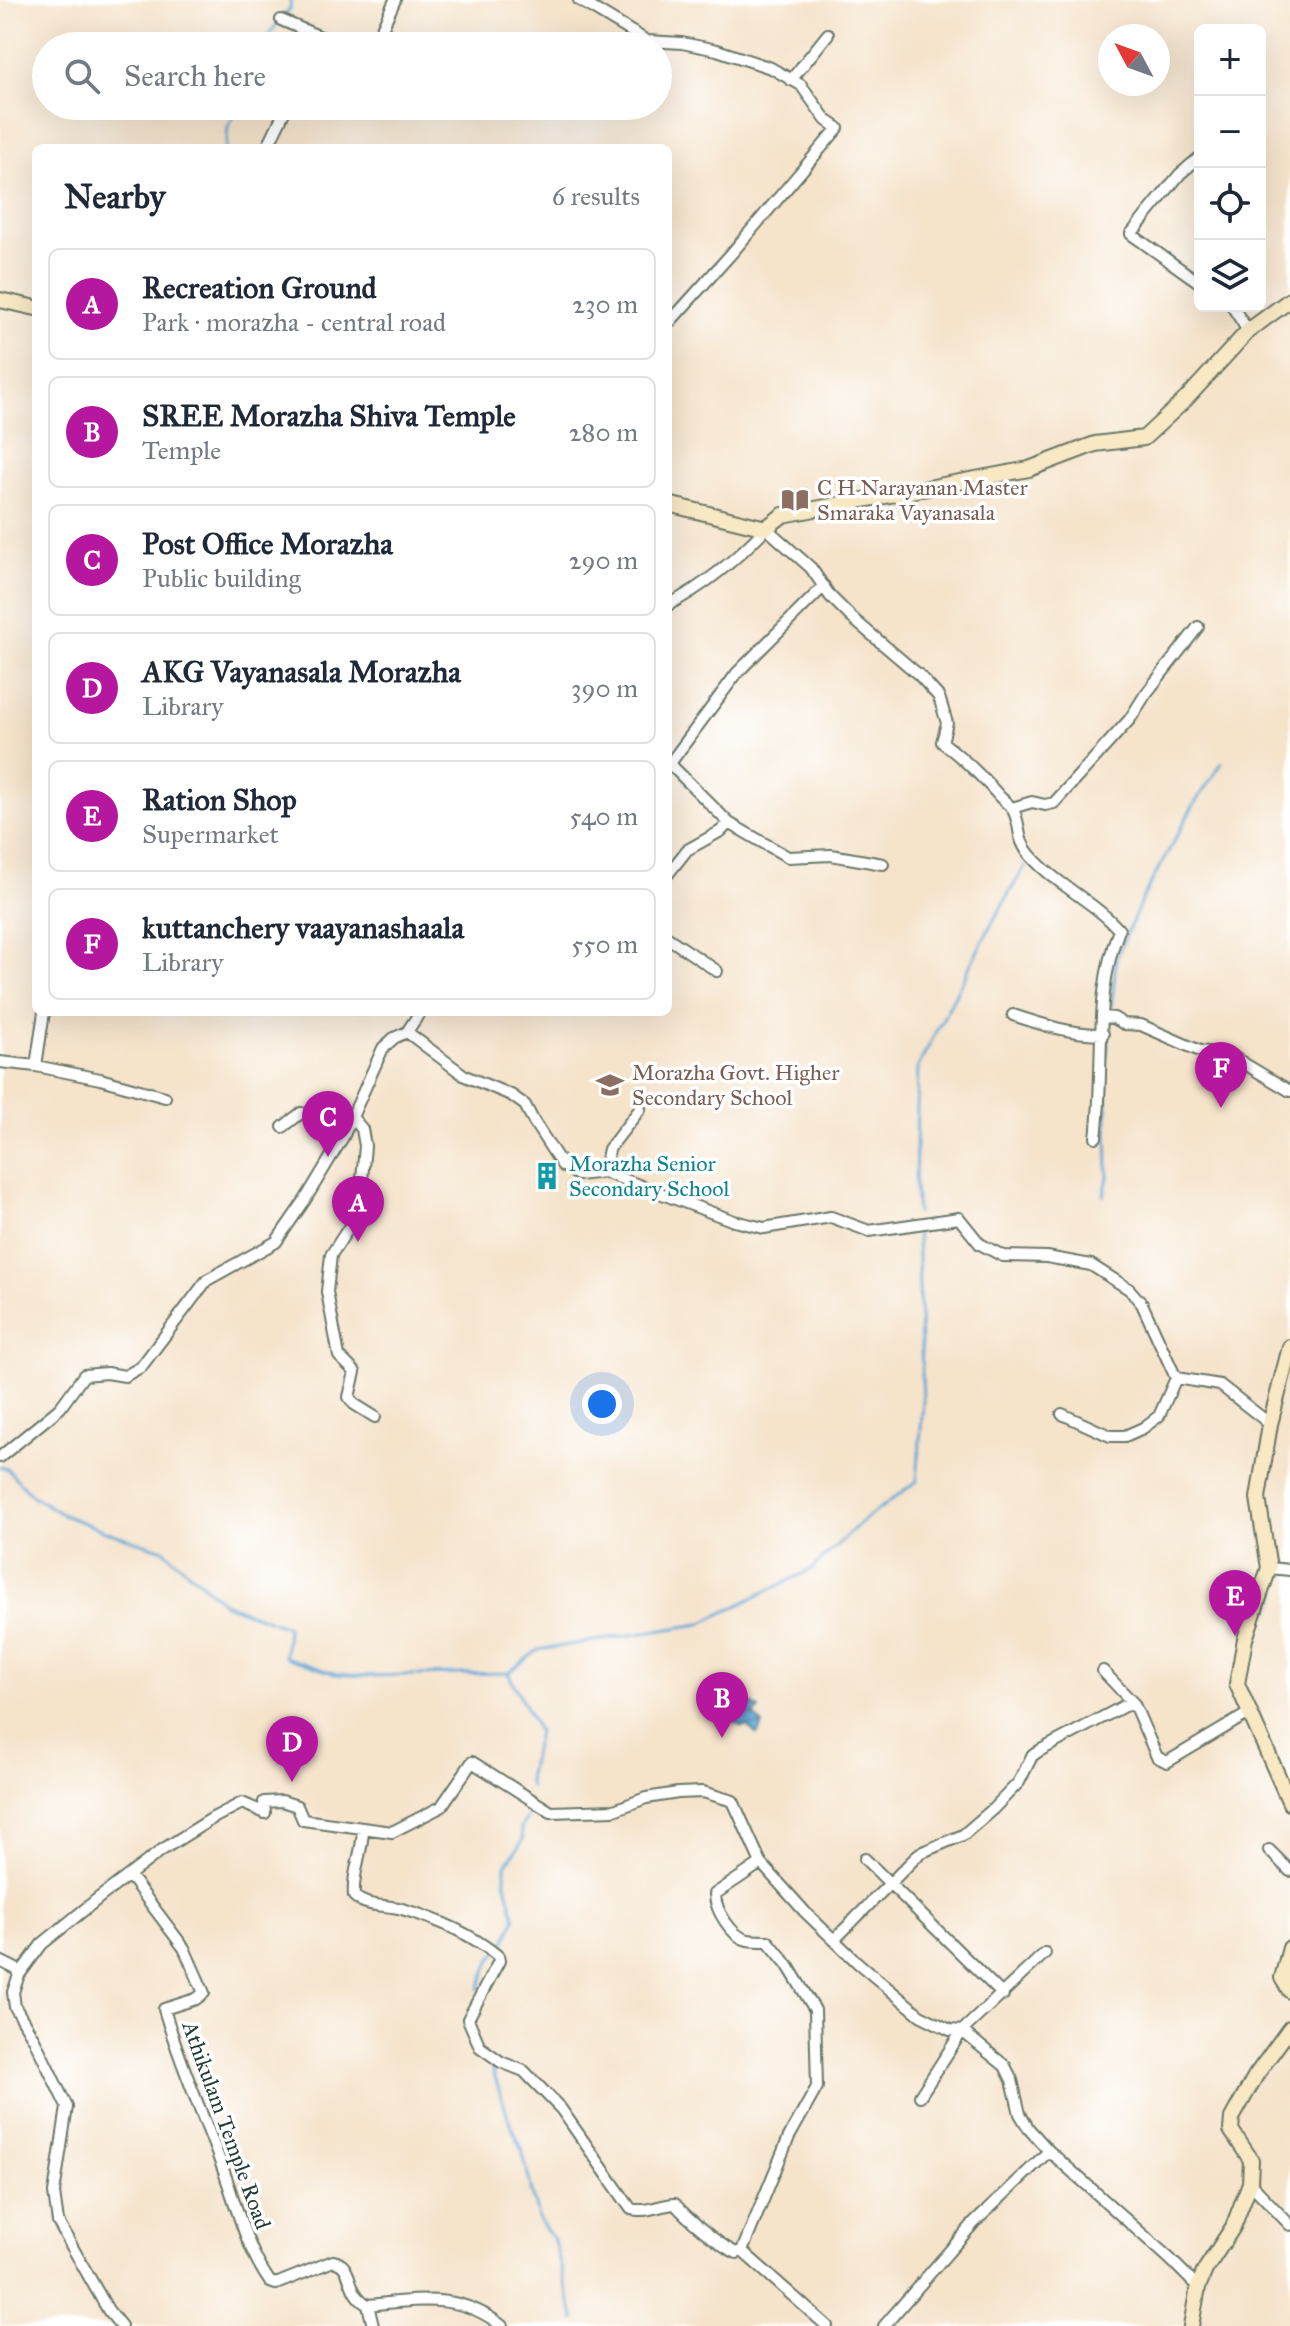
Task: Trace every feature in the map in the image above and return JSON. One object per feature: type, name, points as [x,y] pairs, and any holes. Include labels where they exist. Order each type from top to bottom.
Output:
[{"type":"main road","points":[[0,300],[32,307]]},
{"type":"main road","points":[[672,505],[766,528],[783,515],[1029,469],[1095,444],[1144,438],[1186,399],[1248,331],[1290,300]]},
{"type":"main road","points":[[1290,1347],[1284,1387],[1270,1424],[1258,1498],[1269,1568],[1245,1639],[1237,1684],[1290,1803]]},
{"type":"main road","points":[[1290,1948],[1282,1978],[1290,1991]]},
{"type":"main road","points":[[1191,2326],[1198,2287],[1213,2255],[1233,2227],[1250,2183],[1251,2160],[1231,2130],[1232,2118],[1256,2075],[1290,2028]]},
{"type":"street","points":[[380,32],[395,0]]},
{"type":"street","points":[[579,0],[632,32]]},
{"type":"street","points":[[281,20],[303,32]]},
{"type":"street","points":[[791,80],[828,34]]},
{"type":"street","points":[[672,42],[717,50],[771,68],[801,85],[826,120],[838,128],[672,320]]},
{"type":"street","points":[[269,144],[280,120]]},
{"type":"street","points":[[1194,162],[1180,174],[1131,234],[1194,279]]},
{"type":"street","points":[[1236,312],[1248,331]]},
{"type":"street","points":[[672,603],[700,588],[766,528],[811,568],[852,618],[919,675],[939,697],[947,723],[942,742],[974,767],[1012,808],[1019,837],[1029,854],[1049,874],[1107,916],[1119,930],[1112,947],[1096,1137]]},
{"type":"street","points":[[672,761],[737,673],[824,586]]},
{"type":"street","points":[[1012,808],[1032,802],[1045,805],[1054,803],[1130,719],[1198,627]]},
{"type":"street","points":[[672,768],[729,823],[788,857],[831,855],[883,864]]},
{"type":"street","points":[[672,869],[687,850],[721,831],[729,823]]},
{"type":"street","points":[[672,941],[717,971]]},
{"type":"street","points":[[1013,1015],[1050,1028],[1103,1034]]},
{"type":"street","points":[[36,1066],[43,1016]]},
{"type":"street","points":[[0,1457],[60,1408],[84,1375],[107,1373],[125,1376],[141,1367],[207,1280],[225,1273],[276,1242],[343,1137],[383,1048],[407,1032],[417,1016]]},
{"type":"street","points":[[1108,1017],[1124,1024],[1141,1025],[1200,1051],[1230,1055],[1290,1091]]},
{"type":"street","points":[[407,1032],[465,1076],[511,1095],[525,1105],[562,1165],[578,1175],[604,1172],[676,1201],[764,1228],[831,1217],[869,1231],[959,1218],[980,1244],[1003,1256],[1047,1257],[1091,1265],[1129,1289],[1142,1304],[1176,1378],[1159,1416],[1125,1436],[1110,1436],[1062,1414]]},
{"type":"street","points":[[0,1062],[36,1066],[165,1097]]},
{"type":"street","points":[[604,1172],[609,1149],[640,1109]]},
{"type":"street","points":[[283,1127],[301,1113],[311,1115],[343,1137]]},
{"type":"street","points":[[352,1117],[362,1129],[365,1146],[359,1212],[331,1255],[327,1292],[339,1356],[355,1372],[349,1397],[354,1404],[375,1417]]},
{"type":"street","points":[[1176,1378],[1220,1385],[1270,1424]]},
{"type":"street","points":[[1269,1568],[1290,1570]]},
{"type":"street","points":[[1103,1671],[1134,1704],[1157,1757],[1167,1762],[1249,1713]]},
{"type":"street","points":[[834,1940],[920,1853],[963,1835],[993,1809],[1019,1782],[1032,1756],[1124,1706],[1134,1704]]},
{"type":"street","points":[[121,2326],[58,2222],[54,2193],[67,2107],[15,2007],[13,1992],[19,1975],[42,1944],[129,1875],[188,1834],[242,1803],[265,1813],[264,1802],[282,1801],[297,1806],[303,1820],[392,1832],[441,1807],[472,1762],[551,1812],[614,1810],[646,1798],[678,1793],[703,1792],[733,1801],[761,1863],[834,1940],[920,2015],[950,2030],[962,2031],[1005,2066],[1012,2080],[1020,2114],[1049,2151],[1198,2287]]},
{"type":"street","points":[[363,1828],[363,1847],[353,1879],[354,1896],[362,1903],[400,1908],[466,1932],[496,1954],[499,1961],[468,2019],[480,2047],[501,2062],[524,2071],[561,2109],[631,2209],[643,2212],[675,2204],[724,2248],[737,2253],[742,2250],[764,2202],[789,2137],[817,2087],[815,2010],[787,1964],[768,1941],[744,1940],[728,1925],[715,1901],[715,1894],[761,1863]]},
{"type":"street","points":[[1269,1850],[1290,1871]]},
{"type":"street","points":[[865,1859],[1003,1995]]},
{"type":"street","name":"Athikulam Temple Road","points":[[129,1875],[184,1948],[204,1993],[196,1999],[164,2009],[185,2075],[255,2258],[270,2282],[276,2284],[333,2261],[340,2262],[346,2268],[350,2287],[358,2300],[368,2305],[373,2326]]},
{"type":"street","points":[[920,2096],[962,2031],[1045,1953]]},
{"type":"street","points":[[0,1961],[18,1970],[19,1975]]},
{"type":"street","points":[[884,2326],[973,2224],[1049,2151]]},
{"type":"street","points":[[1250,2183],[1290,2225]]},
{"type":"street","points":[[742,2250],[827,2326]]},
{"type":"street","points":[[368,2305],[427,2300],[457,2302],[485,2313],[502,2326]]},
{"type":"street","points":[[810,2326],[815,2315]]},
{"type":"water","points":[[733,1690],[759,1709],[754,1716],[763,1725],[757,1735],[748,1727],[741,1727],[718,1706]]},
{"type":"waterway","points":[[271,32],[290,8],[291,0]]},
{"type":"waterway","points":[[226,144],[232,120]]},
{"type":"waterway","points":[[1104,1195],[1108,1177],[1106,1063],[1116,959],[1142,899],[1193,806],[1222,763]]},
{"type":"waterway","points":[[917,1213],[918,1067],[993,921],[1025,866]]},
{"type":"waterway","points":[[0,1467],[7,1469],[33,1496],[63,1515],[164,1550],[225,1604],[287,1627],[285,1657],[336,1674],[508,1673],[538,1650],[700,1624],[812,1569],[860,1523],[917,1481],[923,1403],[917,1230]]},
{"type":"waterway","points":[[508,1673],[538,1731],[528,1779],[530,1787]]},
{"type":"waterway","points":[[479,1989],[491,1959],[503,1946],[515,1919],[505,1880],[506,1865],[523,1840],[521,1827],[531,1807]]},
{"type":"waterway","points":[[486,2057],[522,2149],[538,2218],[554,2241],[575,2320]]},
{"type":"place","name":"C H Narayanan Master Smaraka Vayanasala","points":[[795,500]]},
{"type":"place","name":"Morazha Govt. Higher Secondary School","points":[[610,1085]]},
{"type":"place","name":"kuttanchery vaayanashaala","points":[[1221,1108]]},
{"type":"place","name":"Post Office Morazha","points":[[328,1157]]},
{"type":"place","name":"Morazha Senior Secondary School","points":[[547,1176]]},
{"type":"place","name":"Recreation Ground","points":[[358,1242]]},
{"type":"place","name":"Ration Shop","points":[[1235,1636]]},
{"type":"place","name":"SREE Morazha Shiva Temple","points":[[722,1738]]},
{"type":"place","name":"AKG Vayanasala Morazha","points":[[292,1782]]}]
